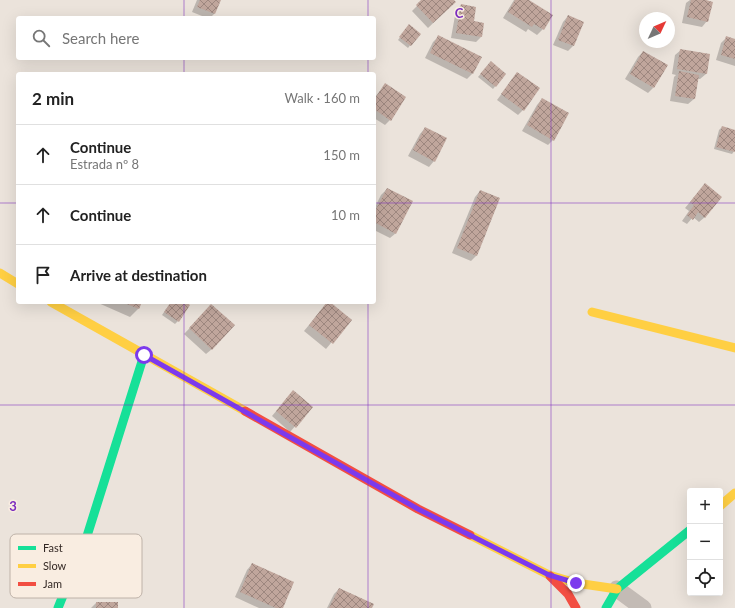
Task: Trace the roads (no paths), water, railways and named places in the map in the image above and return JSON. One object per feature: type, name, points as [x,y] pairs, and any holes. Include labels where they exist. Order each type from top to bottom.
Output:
[{"type":"main road","points":[[0,273],[16,283]]},
{"type":"main road","points":[[55,304],[418,509],[549,575],[576,583],[617,589]]},
{"type":"main road","points":[[592,312],[735,348]]},
{"type":"main road","points":[[88,534],[144,355]]},
{"type":"main road","points":[[723,503],[735,493]]},
{"type":"main road","points":[[606,608],[617,589],[687,532]]},
{"type":"main road","points":[[549,575],[565,590],[574,602],[576,608]]},
{"type":"main road","points":[[58,608],[62,598]]},
{"type":"street","points":[[617,589],[643,608]]}]
